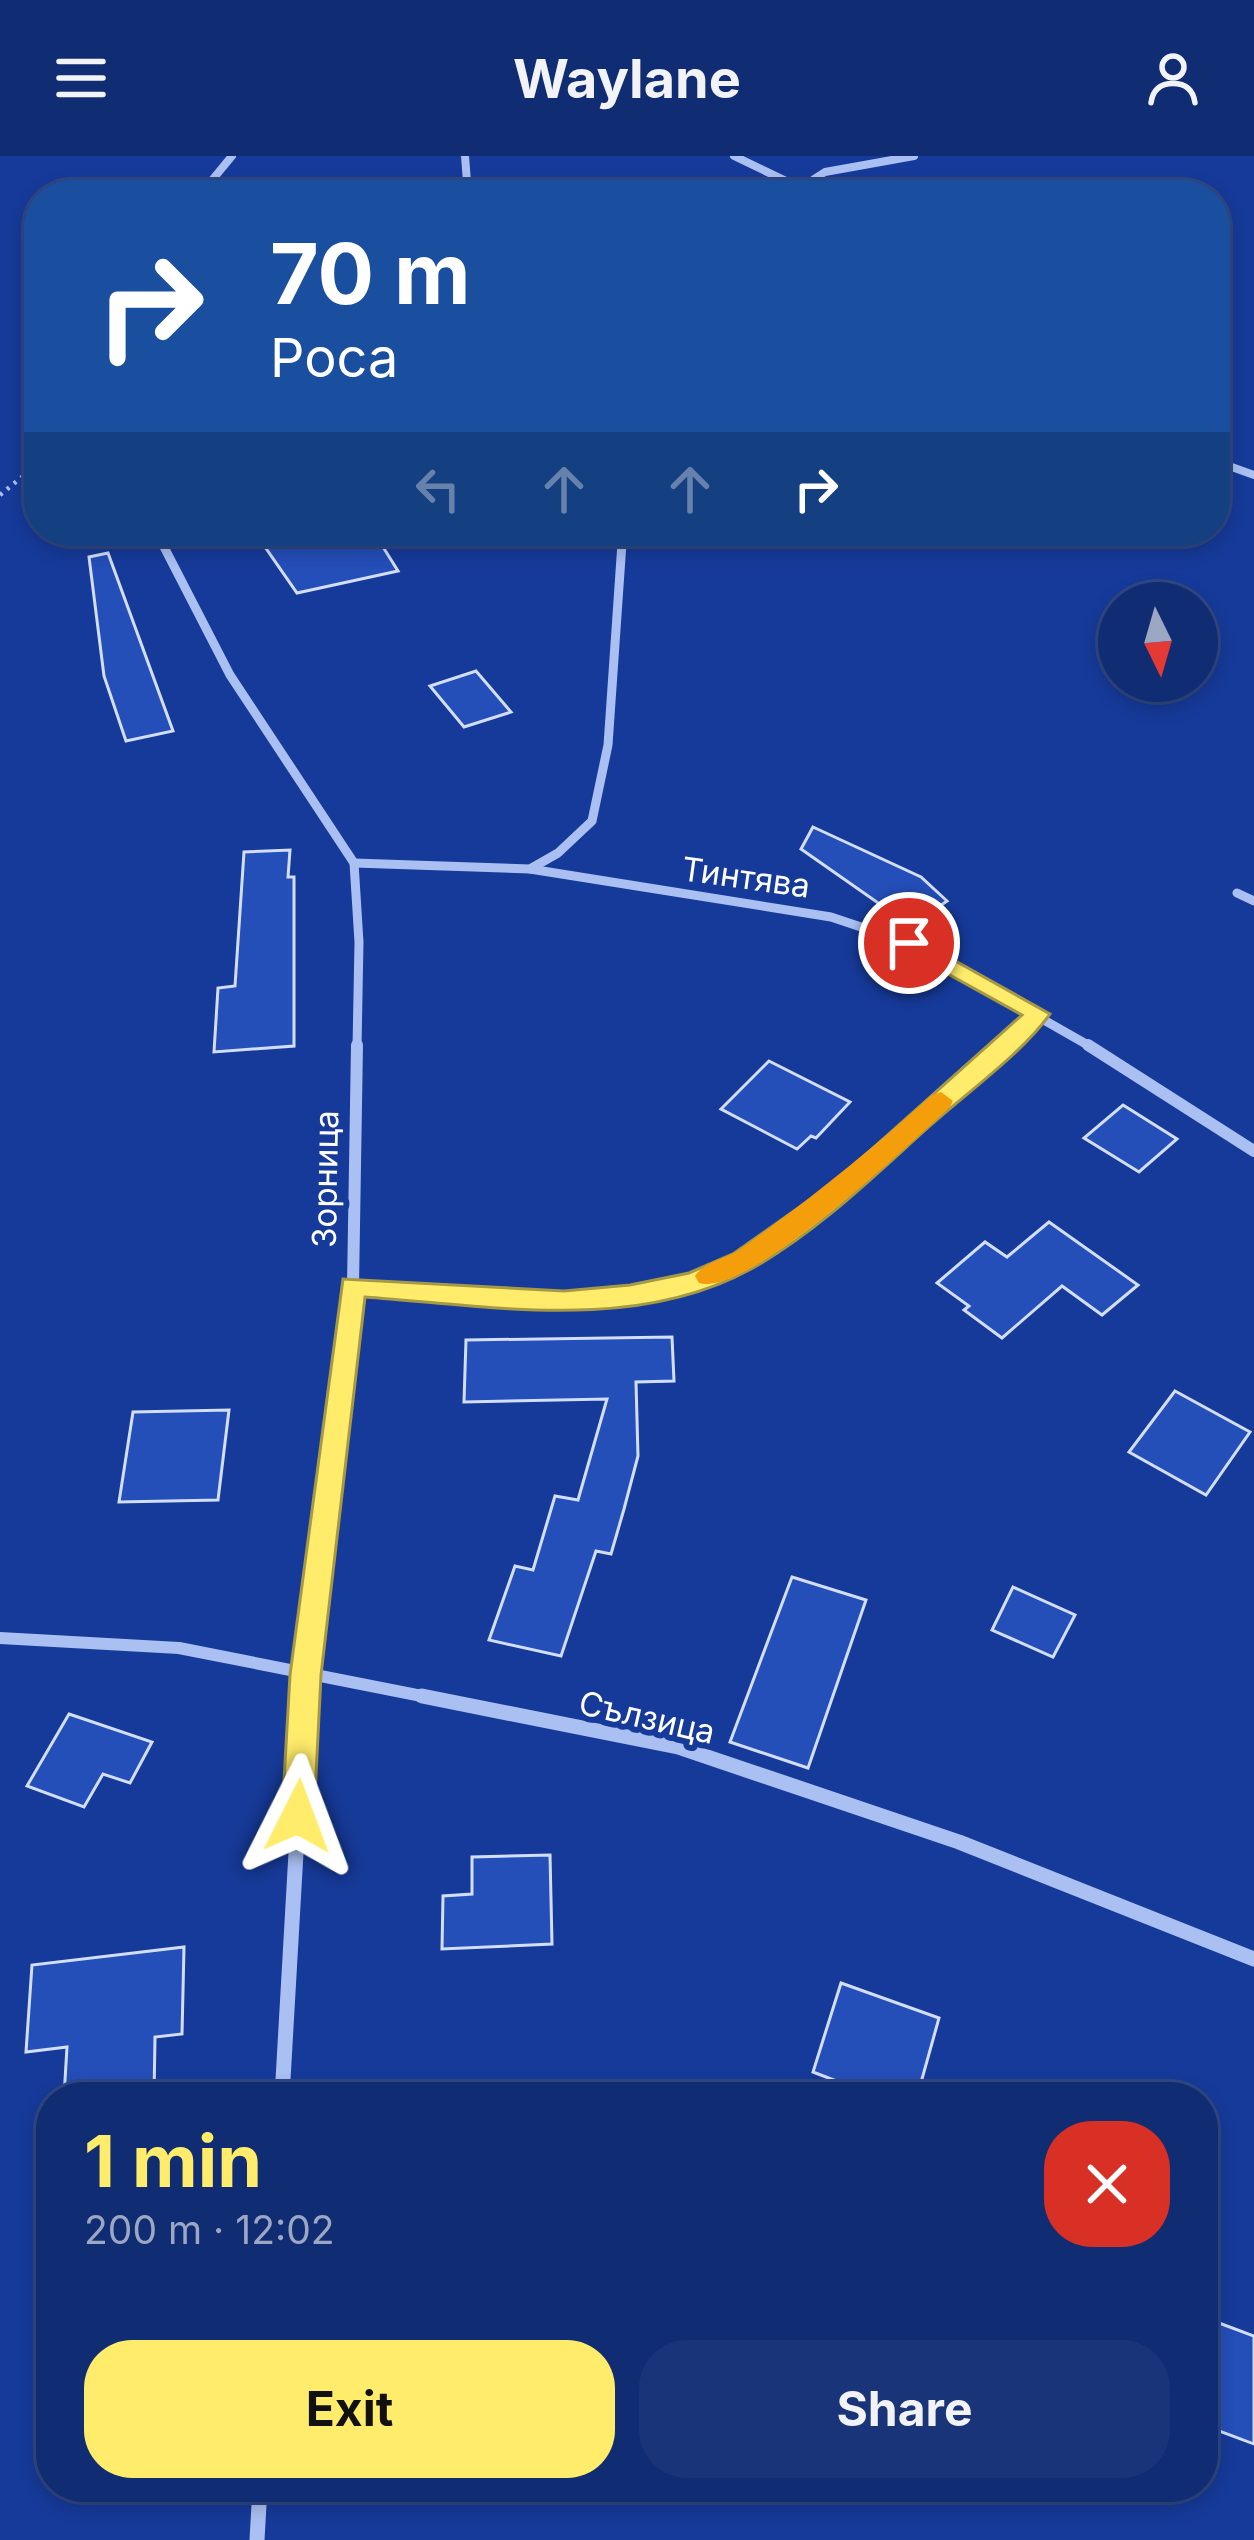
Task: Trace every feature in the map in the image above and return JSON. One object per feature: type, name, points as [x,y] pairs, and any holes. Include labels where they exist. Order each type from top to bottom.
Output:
[{"type":"street","points":[[213,180],[232,156]]},
{"type":"street","points":[[734,156],[781,180]]},
{"type":"street","points":[[814,180],[825,172],[914,156]]},
{"type":"street","name":"Зорница","points":[[164,546],[230,675],[354,862],[359,942],[352,1286],[306,1675],[283,2082]]},
{"type":"street","points":[[530,869],[558,853],[592,821],[610,727],[622,546]]},
{"type":"street","name":"Тинтява","points":[[354,862],[530,869],[831,917],[909,943],[1039,1014],[1254,1151]]},
{"type":"street","points":[[1237,893],[1254,901]]},
{"type":"street","name":"Сълзица","points":[[0,1638],[179,1648],[678,1747],[959,1842],[1254,1960]]},
{"type":"street","points":[[257,2540],[259,2502]]},
{"type":"lane","points":[[352,1286],[564,1301],[630,1296],[694,1282],[743,1261],[844,1189],[1039,1014]]},
{"type":"path","points":[[0,495],[24,475]]},
{"type":"building","points":[[264,546],[382,546],[398,571],[297,593]]},
{"type":"building","points":[[108,553],[173,731],[126,741],[104,676],[89,557]]},
{"type":"building","points":[[476,671],[511,712],[464,727],[430,686]]},
{"type":"building","points":[[813,827],[921,877],[947,901],[911,926],[801,849]]},
{"type":"building","points":[[290,850],[294,1046],[214,1052],[218,988],[235,986],[244,852]]},
{"type":"building","points":[[769,1061],[850,1102],[816,1138],[811,1136],[797,1149],[721,1109]]},
{"type":"building","points":[[1123,1105],[1177,1139],[1139,1172],[1084,1138]]},
{"type":"building","points":[[1049,1222],[1138,1285],[1102,1315],[1062,1286],[1002,1338],[937,1283],[985,1242],[1007,1257]]},
{"type":"building","points":[[672,1337],[674,1381],[636,1382],[638,1456],[624,1509],[611,1554],[596,1551],[561,1656],[489,1640],[515,1566],[533,1570],[555,1496],[578,1500],[607,1399],[464,1402],[466,1340]]},
{"type":"building","points":[[1175,1391],[1250,1432],[1206,1495],[1129,1452]]},
{"type":"building","points":[[229,1410],[218,1500],[119,1502],[133,1412]]},
{"type":"building","points":[[792,1577],[866,1600],[808,1768],[730,1742]]},
{"type":"building","points":[[1013,1587],[1075,1615],[1053,1657],[992,1630]]},
{"type":"building","points":[[69,1714],[152,1742],[130,1783],[103,1774],[84,1807],[27,1786]]},
{"type":"building","points":[[550,1855],[552,1944],[442,1949],[443,1896],[472,1894],[472,1857]]},
{"type":"building","points":[[184,1947],[182,2034],[155,2037],[154,2082],[65,2082],[67,2047],[26,2052],[32,1965]]},
{"type":"building","points":[[841,1983],[939,2018],[921,2082],[839,2082],[813,2072]]},
{"type":"building","points":[[1218,2323],[1254,2336],[1254,2444],[1218,2431]]},
{"type":"slow traffic","points":[[708,1276],[743,1261],[844,1189],[941,1101]]},
{"type":"route","points":[[298,1816],[306,1675],[352,1286],[564,1301],[630,1296],[694,1282],[743,1261],[844,1189],[1039,1014],[909,943]]}]
